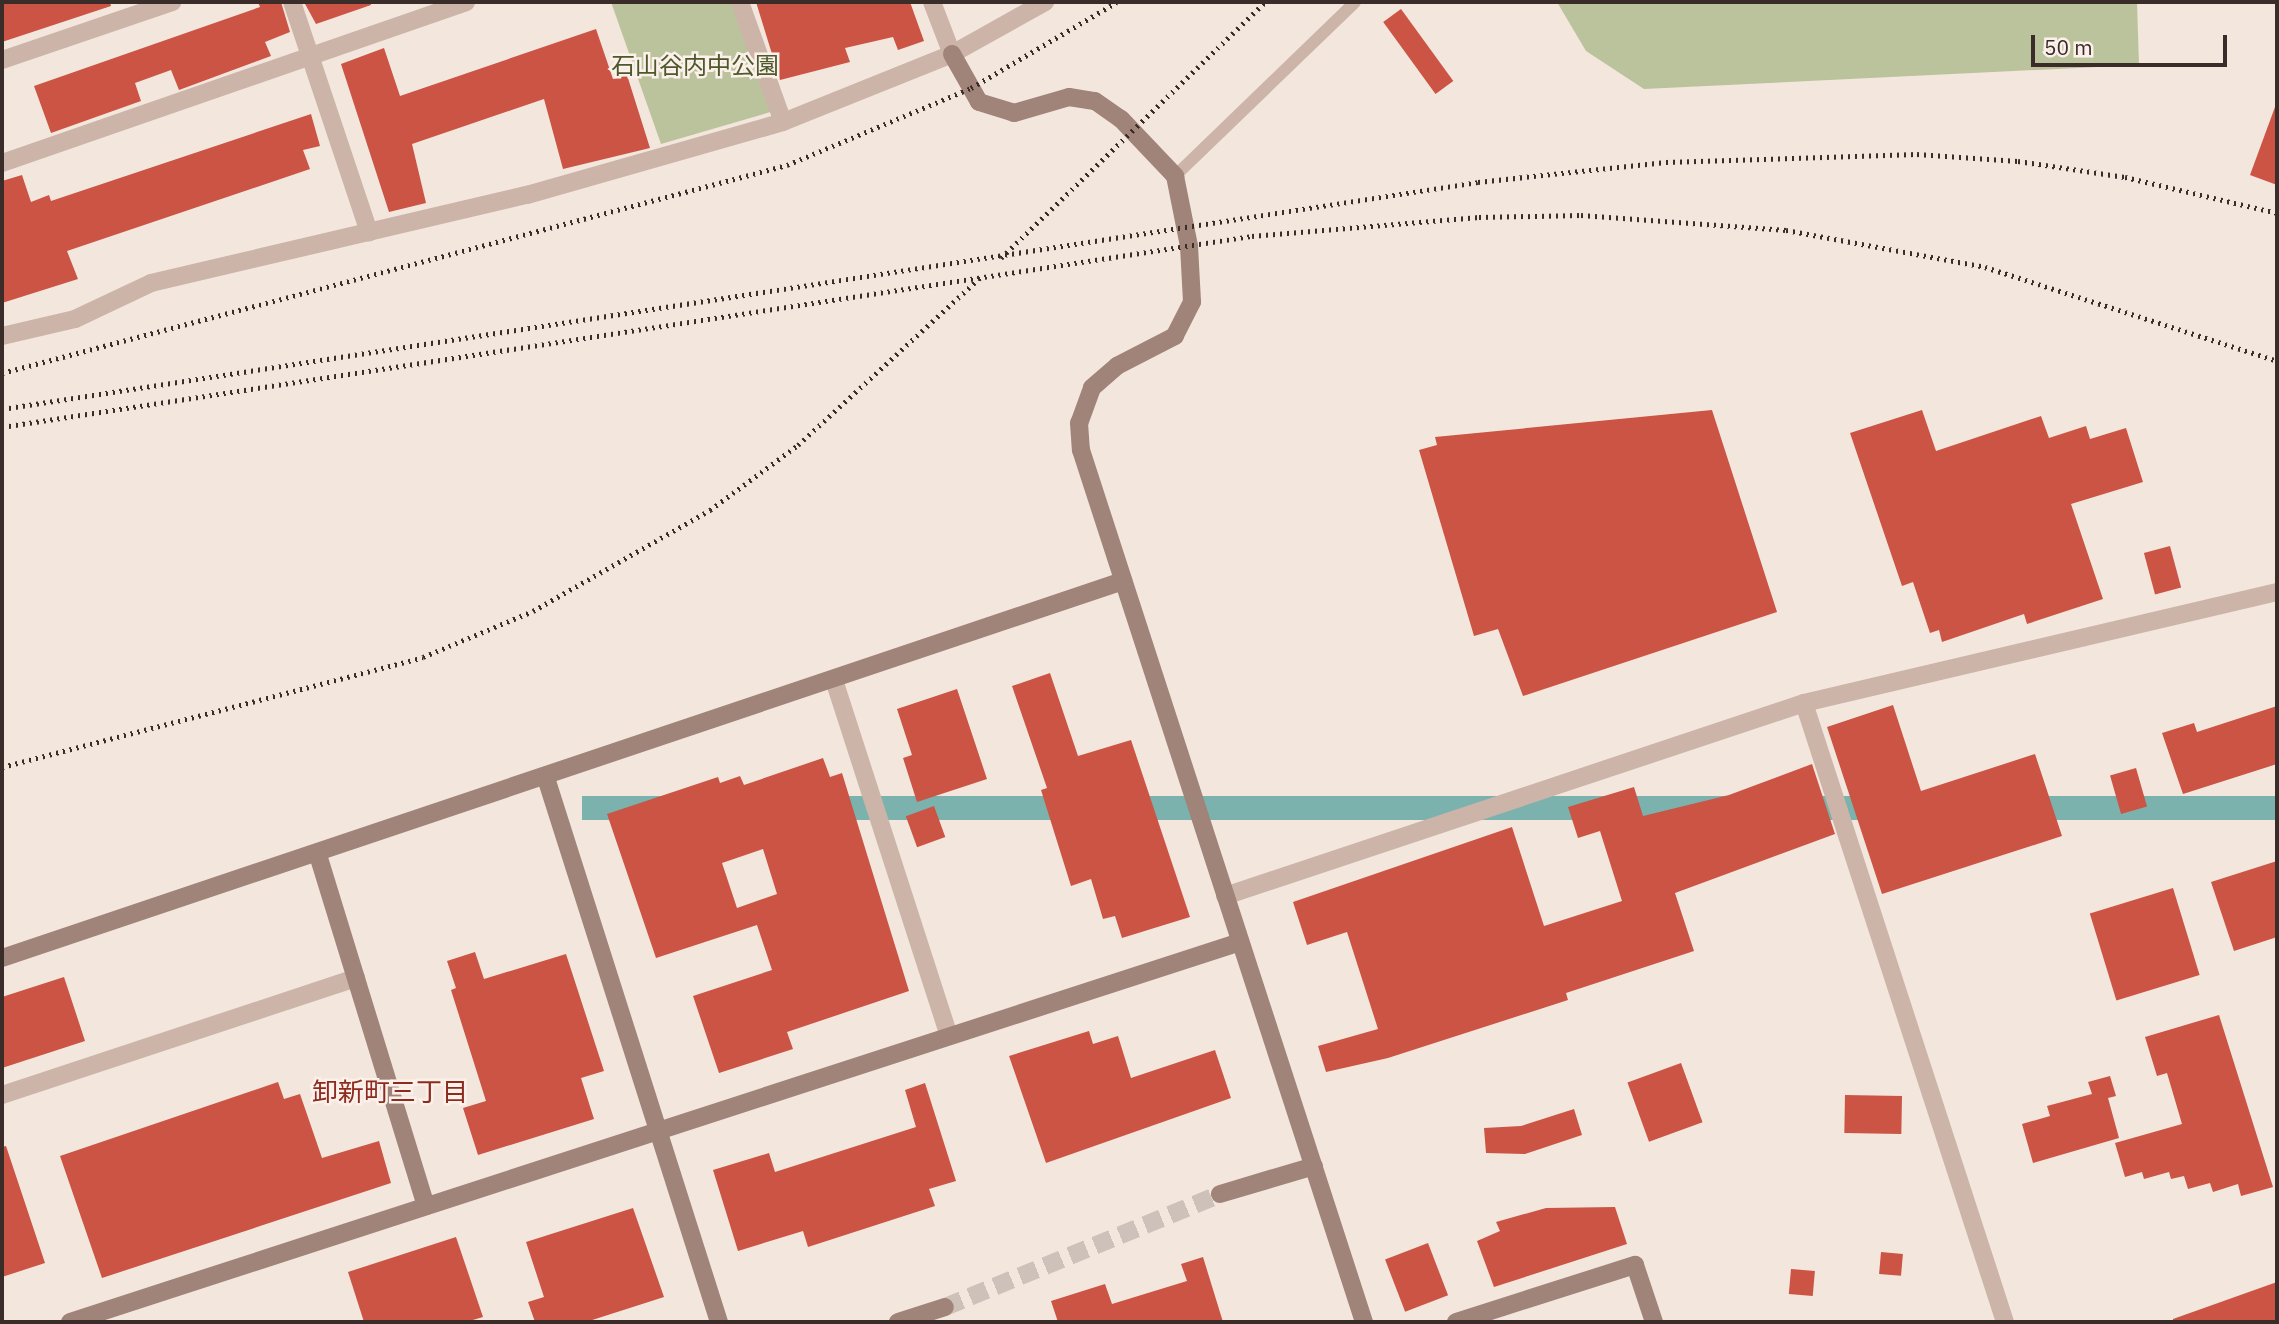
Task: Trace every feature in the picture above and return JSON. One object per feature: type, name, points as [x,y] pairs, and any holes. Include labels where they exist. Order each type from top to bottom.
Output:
[{"type":"street","points":[[2,60],[172,2]]},
{"type":"street","points":[[292,2],[369,232]]},
{"type":"street","points":[[2,163],[466,2]]},
{"type":"street","points":[[740,2],[783,122]]},
{"type":"street","points":[[932,2],[952,54],[979,102],[1014,113],[1069,97],[1095,101],[1121,118],[1175,176],[1193,283],[1185,320],[1160,348],[1101,376],[1082,404],[1079,423],[1081,450],[1364,1322]]},
{"type":"street","points":[[2,336],[75,319],[150,283],[527,195],[783,122],[952,54],[1045,2]]},
{"type":"street","points":[[2,958],[318,855],[1123,581]]},
{"type":"street","points":[[1226,896],[1804,703],[2277,592]]},
{"type":"street","points":[[834,680],[949,1035]]},
{"type":"street","points":[[1804,703],[2005,1322]]},
{"type":"street","points":[[546,778],[662,1129],[719,1322]]},
{"type":"street","points":[[318,855],[426,1206]]},
{"type":"street","points":[[70,1322],[1240,942]]},
{"type":"street","points":[[2,1095],[356,978]]},
{"type":"street","points":[[1220,1194],[1314,1166]]},
{"type":"street","points":[[1456,1322],[1636,1265],[1654,1322]]},
{"type":"street","points":[[898,1322],[945,1307]]},
{"type":"lane","points":[[1175,176],[1355,2]]},
{"type":"green space","name":"石山谷内中公園","points":[[611,2],[735,2],[774,111],[661,144]]},
{"type":"green space","points":[[1557,2],[2137,2],[2139,65],[1644,89],[1586,51]]},
{"type":"water","points":[[582,796],[2277,796],[2277,820],[582,820]]},
{"type":"building","points":[[2,2],[110,2],[111,6],[2,42]]},
{"type":"building","points":[[258,2],[281,2],[290,32],[265,42],[271,56],[179,90],[171,70],[135,83],[141,101],[51,133],[34,86],[260,7]]},
{"type":"building","points":[[304,2],[370,2],[371,5],[316,24]]},
{"type":"building","points":[[756,2],[910,2],[924,41],[898,50],[893,37],[845,48],[850,62],[780,80]]},
{"type":"building","points":[[1401,9],[1453,81],[1436,94],[1383,22]]},
{"type":"building","points":[[596,29],[613,79],[627,75],[650,148],[563,169],[544,99],[412,144],[426,203],[389,212],[341,64],[384,48],[400,96]]},
{"type":"building","points":[[2277,107],[2277,185],[2250,175]]},
{"type":"building","points":[[311,114],[320,146],[303,150],[310,169],[67,251],[78,279],[2,303],[2,181],[22,175],[31,202],[49,195],[51,201]]},
{"type":"building","points":[[1712,410],[1777,612],[1523,696],[1498,629],[1474,636],[1419,450],[1437,445],[1435,437]]},
{"type":"building","points":[[1922,410],[1936,451],[2041,416],[2049,438],[2086,426],[2090,439],[2126,428],[2143,482],[2071,504],[2103,599],[2027,624],[2024,614],[1942,642],[1939,630],[1930,633],[1913,582],[1902,586],[1850,433]]},
{"type":"building","points":[[2170,546],[2181,588],[2155,595],[2144,553]]},
{"type":"building","points":[[1050,673],[1078,756],[1131,740],[1190,917],[1122,938],[1115,916],[1103,919],[1091,879],[1071,886],[1041,790],[1047,788],[1012,686]]},
{"type":"building","points":[[957,689],[987,779],[917,802],[903,758],[912,755],[897,709]]},
{"type":"building","points":[[1893,705],[1921,791],[2035,754],[2062,836],[1882,894],[1827,727]]},
{"type":"building","points":[[2277,706],[2277,764],[2183,794],[2162,733],[2194,723],[2197,732]]},
{"type":"building","points":[[823,758],[830,777],[842,773],[909,991],[787,1032],[793,1049],[719,1073],[693,996],[772,970],[757,925],[656,958],[607,814],[718,777],[720,783],[740,776],[744,785]],"holes":[[[763,849],[777,894],[737,908],[722,863]]]},
{"type":"building","points":[[1812,764],[1835,834],[1675,893],[1694,951],[1566,993],[1568,1000],[1388,1058],[1326,1072],[1318,1046],[1378,1029],[1347,932],[1307,945],[1293,902],[1512,827],[1544,926],[1622,901],[1600,831],[1578,838],[1568,807],[1634,787],[1643,816],[1729,795]]},
{"type":"building","points":[[2136,768],[2147,806],[2121,814],[2110,775]]},
{"type":"building","points":[[934,806],[945,837],[917,847],[906,816]]},
{"type":"building","points":[[2277,861],[2277,937],[2234,951],[2211,882]]},
{"type":"building","points":[[2173,888],[2200,975],[2116,1000],[2090,913]]},
{"type":"building","points":[[475,952],[484,979],[566,954],[604,1071],[581,1078],[594,1119],[478,1155],[463,1108],[486,1101],[451,990],[456,988],[447,961]]},
{"type":"building","points":[[64,977],[85,1041],[2,1068],[2,997]]},
{"type":"building","points":[[2219,1015],[2273,1187],[2241,1196],[2238,1184],[2213,1192],[2210,1183],[2188,1189],[2184,1176],[2171,1179],[2169,1172],[2144,1179],[2142,1172],[2125,1177],[2115,1143],[2182,1124],[2167,1073],[2157,1076],[2145,1037]]},
{"type":"building","points":[[1089,1031],[1093,1044],[1118,1036],[1131,1078],[1215,1050],[1231,1098],[1046,1163],[1009,1056]]},
{"type":"building","points":[[1681,1063],[1703,1122],[1649,1142],[1627,1082]]},
{"type":"building","points":[[2110,1076],[2116,1096],[2108,1098],[2119,1138],[2033,1163],[2022,1124],[2050,1116],[2047,1106],[2092,1094],[2088,1082]]},
{"type":"building","points":[[278,1082],[284,1099],[300,1094],[322,1158],[379,1141],[391,1183],[102,1278],[60,1156]]},
{"type":"building","points":[[925,1083],[956,1181],[929,1189],[935,1206],[808,1247],[803,1231],[738,1251],[713,1170],[769,1153],[775,1172],[916,1127],[905,1090]]},
{"type":"building","points":[[1845,1095],[1902,1096],[1901,1134],[1844,1133]]},
{"type":"building","points":[[1574,1109],[1582,1135],[1525,1154],[1486,1153],[1484,1128],[1521,1126]]},
{"type":"building","points":[[6,1146],[45,1263],[2,1277],[2,1147]]},
{"type":"building","points":[[1615,1207],[1627,1244],[1494,1287],[1477,1241],[1500,1231],[1496,1222],[1546,1208]]},
{"type":"building","points":[[633,1208],[664,1297],[586,1322],[535,1322],[528,1302],[544,1297],[526,1242]]},
{"type":"building","points":[[456,1237],[483,1317],[466,1322],[364,1322],[348,1272]]},
{"type":"building","points":[[1428,1243],[1448,1295],[1405,1312],[1385,1259]]},
{"type":"building","points":[[1881,1252],[1903,1254],[1901,1276],[1879,1274]]},
{"type":"building","points":[[1203,1257],[1223,1322],[1058,1322],[1051,1301],[1105,1284],[1112,1304],[1187,1281],[1181,1264]]},
{"type":"building","points":[[1791,1269],[1815,1271],[1813,1296],[1789,1294]]},
{"type":"building","points":[[2277,1282],[2277,1322],[2173,1322],[2173,1319]]},
{"type":"tunnel","points":[[945,1307],[1220,1194]]},
{"type":"railway","points":[[2,373],[787,165],[971,88],[1117,2]]},
{"type":"railway","points":[[1001,258],[1265,2]]},
{"type":"railway","points":[[2,409],[1478,182],[1666,162],[1917,154],[2018,161],[2125,177],[2277,213]]},
{"type":"railway","points":[[2,427],[1252,236],[1479,217],[1581,215],[1786,230],[1985,267],[2277,361]]},
{"type":"railway","points":[[2,767],[423,657],[533,611],[710,510],[798,445],[981,277]]},
{"type":"district","name":"卸新町三丁目","points":[[390,1092]]}]
